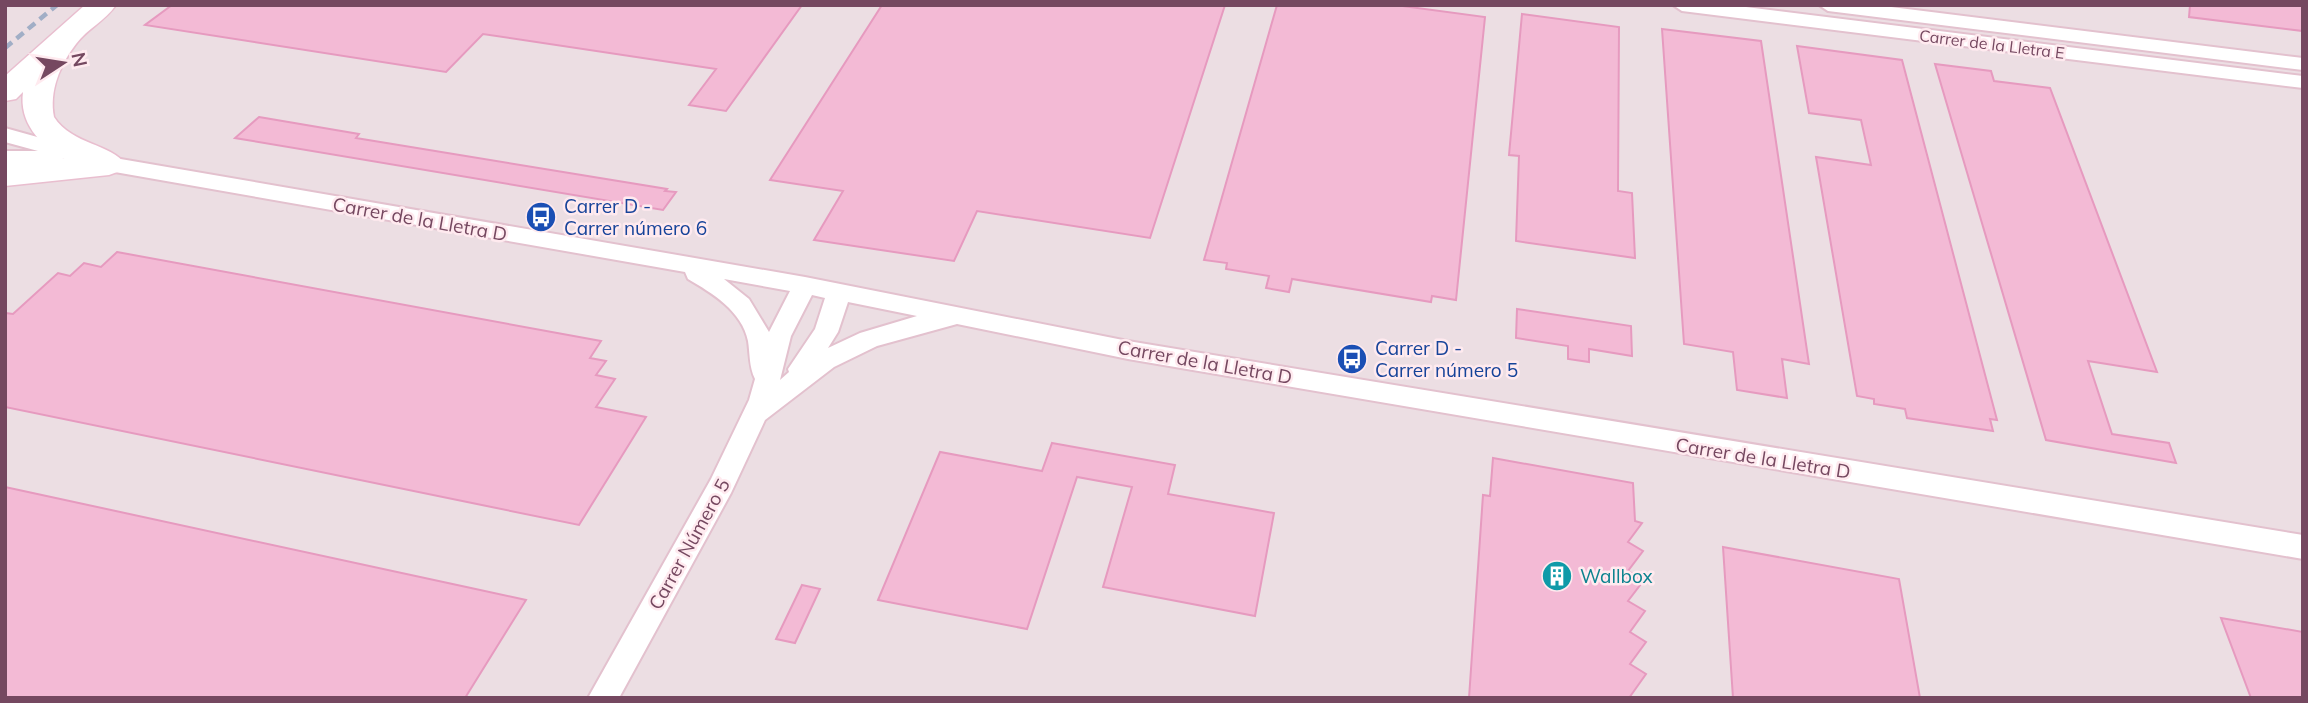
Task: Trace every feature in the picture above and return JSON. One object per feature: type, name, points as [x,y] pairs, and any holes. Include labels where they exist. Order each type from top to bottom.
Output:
[{"type":"main road","points":[[5,92],[102,5]]},
{"type":"main road","points":[[65,38],[40,82],[35,100],[37,115],[43,126],[60,142],[109,164]]},
{"type":"main road","points":[[5,175],[109,164]]},
{"type":"street","name":"Carrer de la Lletra E","points":[[1682,5],[2303,82]]},
{"type":"street","name":"Carrer de la Lletra E","points":[[1828,5],[2303,64]]},
{"type":"street","points":[[5,135],[109,164]]},
{"type":"street","points":[[5,158],[41,157],[109,164]]},
{"type":"street","name":"Carrer de la Lletra D","points":[[109,164],[804,285],[1128,350],[2303,547]]},
{"type":"street","points":[[684,265],[725,290],[747,312],[759,335],[776,388]]},
{"type":"street","points":[[776,388],[779,336],[804,285]]},
{"type":"street","points":[[776,388],[819,345],[839,292]]},
{"type":"street","points":[[776,388],[858,342],[891,331],[960,316]]},
{"type":"street","name":"Carrer Número 5","points":[[603,698],[722,485],[755,416],[776,388]]},
{"type":"shaded area","points":[[5,5],[2303,5],[2303,698],[5,698]]},
{"type":"building","points":[[172,5],[802,5],[726,111],[689,105],[716,69],[483,34],[446,72],[145,25]]},
{"type":"building","points":[[882,5],[1225,5],[1150,238],[977,211],[954,261],[814,240],[843,191],[770,180]]},
{"type":"building","points":[[1277,5],[1395,5],[1485,17],[1456,300],[1432,296],[1431,302],[1292,279],[1289,292],[1266,288],[1269,276],[1226,269],[1227,263],[1204,260]]},
{"type":"building","points":[[2190,5],[2303,5],[2303,31],[2189,17]]},
{"type":"building","points":[[1522,14],[1619,27],[1618,191],[1632,193],[1635,258],[1516,241],[1519,156],[1509,155]]},
{"type":"building","points":[[1662,29],[1761,41],[1809,364],[1782,359],[1787,398],[1737,390],[1733,352],[1684,344]]},
{"type":"building","points":[[1797,46],[1902,60],[1997,420],[1990,419],[1993,431],[1907,418],[1905,409],[1874,404],[1874,399],[1857,396],[1816,157],[1871,165],[1861,120],[1809,113]]},
{"type":"building","points":[[1935,64],[1991,71],[1994,81],[2050,88],[2157,372],[2088,361],[2112,434],[2169,443],[2176,463],[2046,440]]},
{"type":"building","points":[[259,117],[359,134],[356,138],[676,192],[663,210],[235,138]]},
{"type":"building","points":[[117,252],[601,341],[590,358],[606,361],[596,375],[615,379],[596,407],[646,417],[579,525],[5,407],[5,313],[13,314],[58,273],[70,276],[84,263],[101,267]]},
{"type":"building","points":[[1517,309],[1631,326],[1632,356],[1589,349],[1589,362],[1568,359],[1568,346],[1516,338]]},
{"type":"building","points":[[1052,443],[1175,465],[1168,494],[1274,513],[1255,616],[1103,587],[1132,487],[1077,477],[1027,629],[878,600],[940,452],[1042,471]]},
{"type":"building","name":"Wallbox","points":[[1493,458],[1633,483],[1635,521],[1642,523],[1628,542],[1643,551],[1628,571],[1644,580],[1628,601],[1645,611],[1630,632],[1646,642],[1630,664],[1646,674],[1629,698],[1469,698],[1483,495],[1490,496]]},
{"type":"building","points":[[5,487],[526,600],[465,698],[5,698]]},
{"type":"building","points":[[1723,547],[1899,579],[1920,698],[1733,698]]},
{"type":"building","points":[[802,585],[820,589],[795,643],[776,639]]},
{"type":"building","points":[[2221,618],[2303,632],[2303,698],[2251,698]]},
{"type":"railway","points":[[5,48],[57,5]]},
{"type":"place","name":"Carrer D - Carrer número 6","points":[[541,217]]},
{"type":"place","name":"Carrer D - Carrer número 5","points":[[1352,359]]},
{"type":"place","name":"Wallbox","points":[[1557,576]]}]
